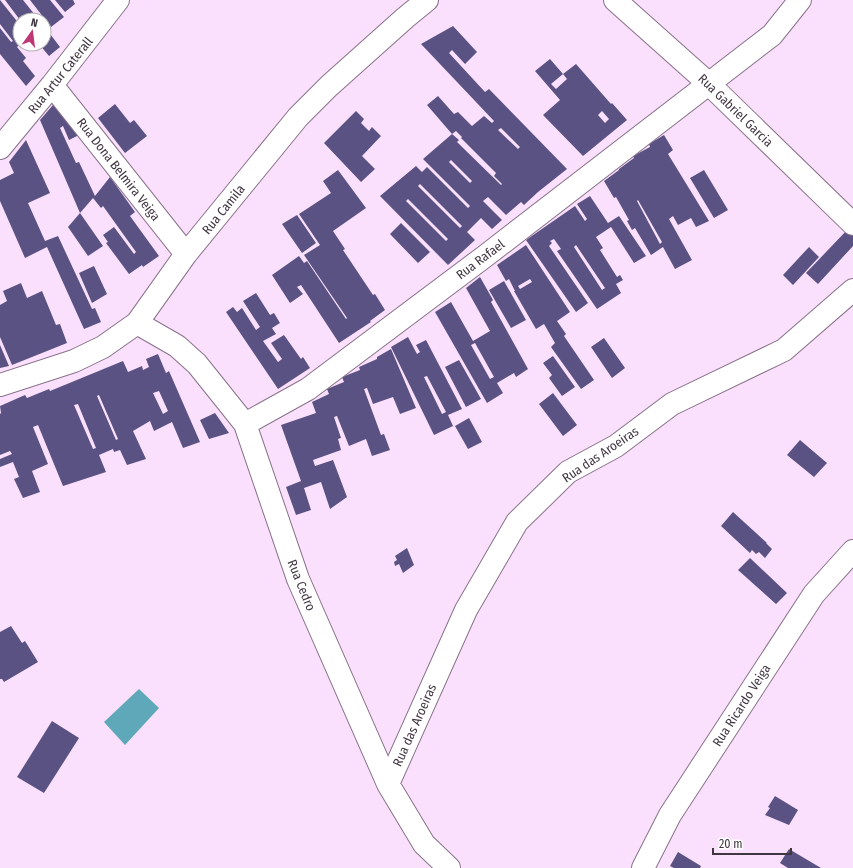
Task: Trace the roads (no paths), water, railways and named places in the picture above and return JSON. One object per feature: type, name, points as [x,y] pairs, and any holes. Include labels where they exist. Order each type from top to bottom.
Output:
[{"type":"street","name":"Rua Artur Caterall","points":[[0,148],[118,0]]},
{"type":"street","name":"Rua Camila","points":[[0,385],[74,361],[103,347],[137,323],[186,254],[298,117],[329,86],[393,28],[427,0]]},
{"type":"street","name":"Rua Gabriel Garcia","points":[[615,0],[708,82],[853,224]]},
{"type":"street","name":"Rua Rafael","points":[[245,424],[308,389],[484,257],[708,82],[772,35],[800,0]]},
{"type":"street","name":"Rua Dona Belmira Veiga","points":[[52,84],[186,254]]},
{"type":"street","name":"Rua das Aroeiras","points":[[388,784],[466,610],[517,522],[568,472],[616,446],[672,404],[784,350],[853,290]]},
{"type":"street","name":"Rua Cedro","points":[[137,323],[177,346],[197,364],[245,424],[298,579],[388,784],[424,844],[449,868]]},
{"type":"street","name":"Rua Ricardo Veiga","points":[[643,868],[670,815],[814,594],[853,551]]},
{"type":"water","points":[[139,689],[159,708],[125,745],[104,722]]}]
